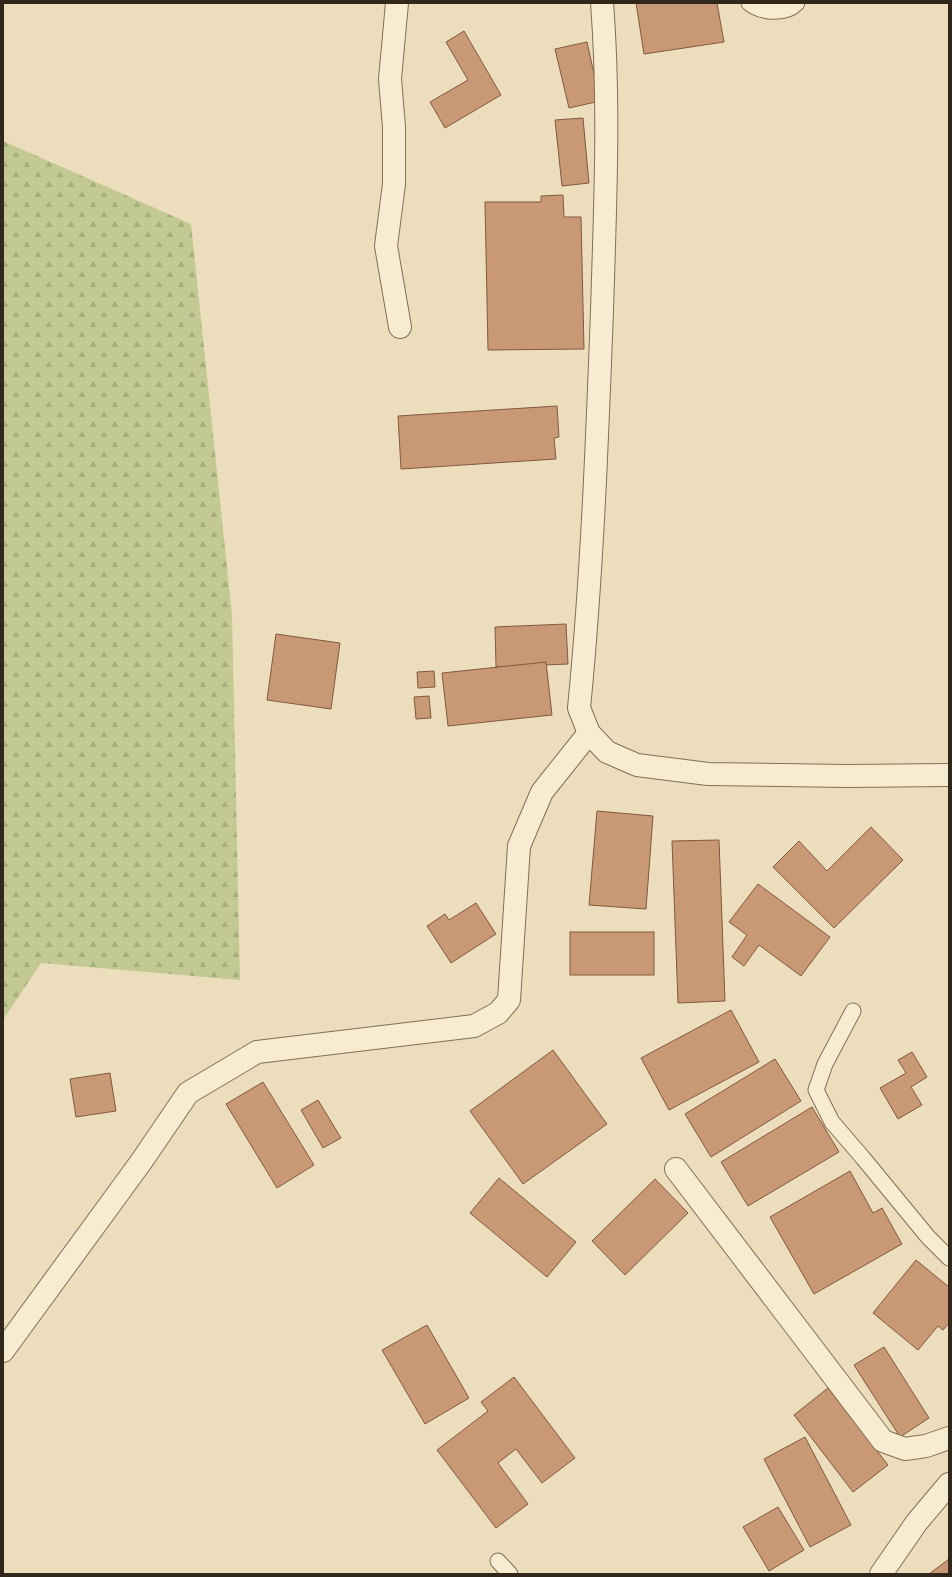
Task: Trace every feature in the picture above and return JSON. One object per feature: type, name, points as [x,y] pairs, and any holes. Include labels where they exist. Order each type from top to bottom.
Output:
[{"type":"street","points":[[397,3],[390,79],[394,127],[394,184],[386,246],[400,327]]},
{"type":"street","points":[[602,3],[606,55],[605,217],[596,478],[584,658],[579,708],[589,733],[607,752],[637,765],[708,774],[848,776],[949,775]]},
{"type":"street","points":[[3,1351],[141,1162],[188,1093],[257,1052],[474,1026],[498,1013],[509,1000],[519,846],[542,792],[589,733]]},
{"type":"street","points":[[676,1169],[883,1441],[905,1449],[926,1446],[949,1438]]},
{"type":"street","points":[[881,1574],[917,1522],[949,1484]]},
{"type":"lane","points":[[749,3],[754,8],[779,11],[792,8],[797,3]]},
{"type":"lane","points":[[853,1011],[825,1064],[816,1090],[832,1122],[864,1158],[928,1237],[949,1258]]},
{"type":"lane","points":[[498,1561],[510,1574]]},
{"type":"green space","points":[[3,141],[191,224],[232,615],[240,980],[41,963],[3,1020]]},
{"type":"building","points":[[636,3],[717,3],[724,42],[644,54]]},
{"type":"building","points":[[464,31],[501,95],[445,128],[430,102],[468,80],[446,42]]},
{"type":"building","points":[[587,42],[600,101],[569,108],[555,49]]},
{"type":"building","points":[[583,118],[589,183],[562,186],[555,120]]},
{"type":"building","points":[[563,195],[564,217],[581,217],[584,349],[488,350],[485,202],[541,202],[541,196]]},
{"type":"building","points":[[557,406],[559,437],[554,438],[556,459],[401,469],[398,416]]},
{"type":"building","points":[[566,624],[568,664],[496,667],[495,627]]},
{"type":"building","points":[[276,634],[340,643],[331,709],[267,700]]},
{"type":"building","points":[[546,662],[552,715],[448,726],[442,673]]},
{"type":"building","points":[[434,671],[435,687],[418,688],[417,672]]},
{"type":"building","points":[[429,696],[431,718],[416,719],[414,697]]},
{"type":"building","points":[[597,811],[653,816],[646,909],[589,905]]},
{"type":"building","points":[[871,827],[903,860],[834,928],[773,867],[799,841],[827,871]]},
{"type":"building","points":[[719,840],[725,1001],[678,1003],[672,841]]},
{"type":"building","points":[[758,884],[830,937],[801,976],[759,945],[744,966],[732,957],[747,935],[729,922]]},
{"type":"building","points":[[476,903],[496,934],[451,963],[427,926],[445,914],[449,920]]},
{"type":"building","points":[[570,932],[654,932],[654,975],[570,975]]},
{"type":"building","points":[[731,1010],[759,1062],[669,1110],[641,1058]]},
{"type":"building","points":[[553,1050],[607,1124],[523,1184],[470,1111]]},
{"type":"building","points":[[912,1052],[927,1077],[911,1087],[922,1105],[898,1119],[880,1088],[906,1073],[898,1060]]},
{"type":"building","points":[[775,1059],[801,1101],[711,1157],[685,1114]]},
{"type":"building","points":[[110,1073],[116,1111],[76,1117],[70,1079]]},
{"type":"building","points":[[263,1082],[314,1165],[277,1188],[226,1104]]},
{"type":"building","points":[[318,1100],[341,1138],[323,1148],[301,1110]]},
{"type":"building","points":[[812,1107],[839,1152],[748,1206],[721,1162]]},
{"type":"building","points":[[850,1171],[873,1213],[882,1208],[902,1244],[814,1294],[770,1217]]},
{"type":"building","points":[[499,1178],[576,1242],[547,1277],[470,1213]]},
{"type":"building","points":[[655,1179],[688,1213],[625,1275],[592,1241]]},
{"type":"building","points":[[916,1260],[949,1287],[949,1323],[943,1330],[938,1326],[918,1350],[873,1313]]},
{"type":"building","points":[[427,1325],[469,1398],[425,1424],[382,1350]]},
{"type":"building","points":[[884,1347],[929,1418],[900,1437],[854,1365]]},
{"type":"building","points":[[514,1377],[575,1458],[542,1483],[516,1449],[498,1463],[528,1504],[496,1528],[437,1450],[488,1411],[481,1402]]},
{"type":"building","points":[[828,1388],[888,1465],[853,1492],[794,1415]]},
{"type":"building","points":[[805,1437],[851,1525],[810,1547],[764,1459]]},
{"type":"building","points":[[778,1507],[804,1550],[769,1571],[743,1527]]},
{"type":"building","points":[[949,1559],[949,1574],[929,1574]]}]
